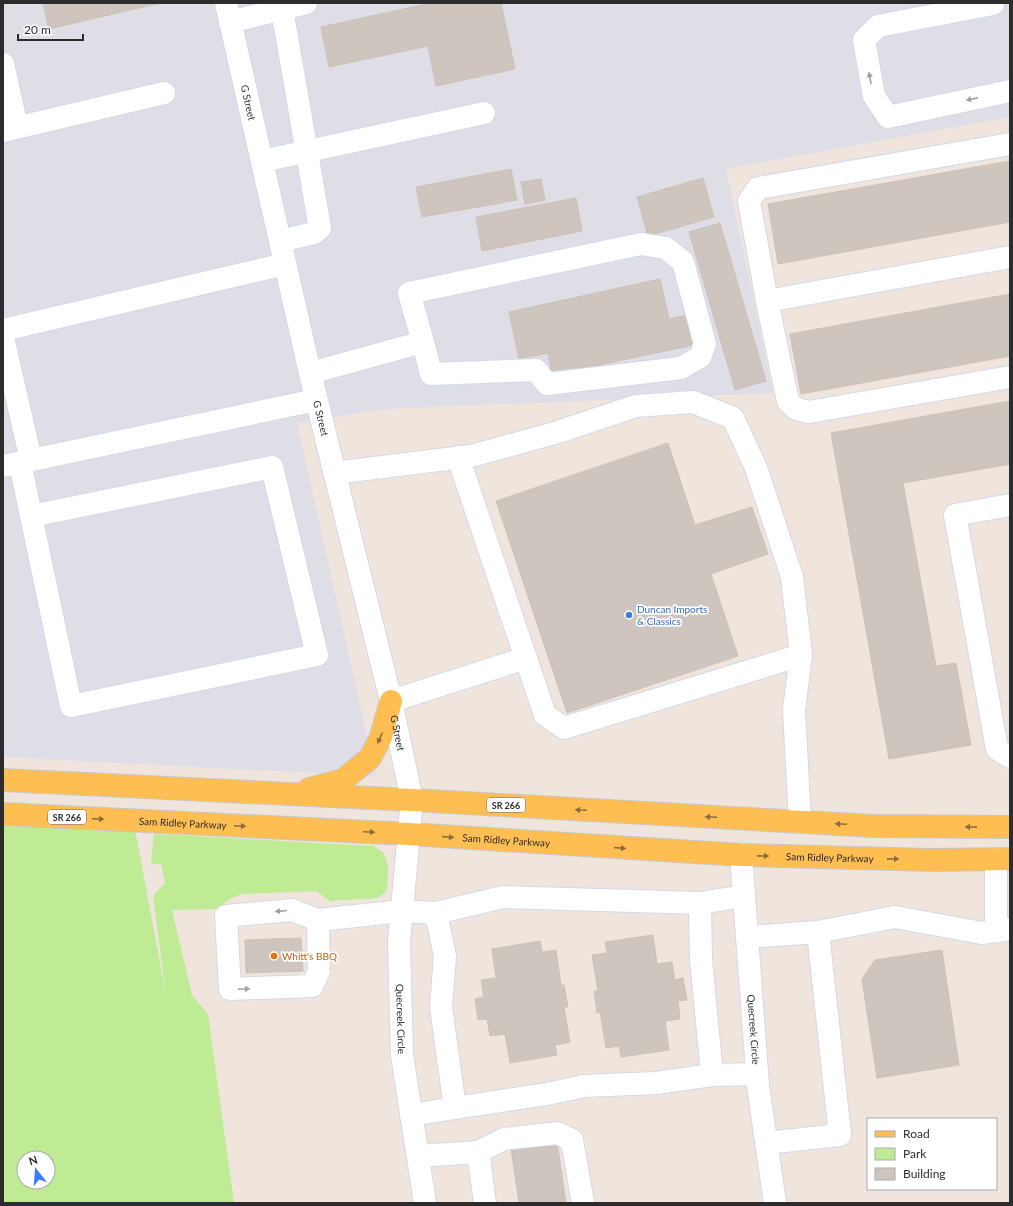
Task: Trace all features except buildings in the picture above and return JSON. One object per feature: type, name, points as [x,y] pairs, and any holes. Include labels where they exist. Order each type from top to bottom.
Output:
[{"type":"main road","points":[[289,794],[343,780],[370,758],[381,737],[391,701]]},
{"type":"main road","name":"SR 266","points":[[3,780],[412,800],[876,826],[1010,827]]},
{"type":"main road","name":"Sam Ridley Parkway","points":[[3,814],[409,834],[740,855],[931,860],[1003,859]]},
{"type":"street","points":[[228,12],[306,3]]},
{"type":"street","points":[[280,241],[314,234],[320,228],[281,6]]},
{"type":"street","points":[[999,6],[878,26],[864,40],[874,96],[888,117],[1010,91]]},
{"type":"street","name":"G Street","points":[[228,12],[316,400],[391,701],[412,800],[409,834]]},
{"type":"street","points":[[3,64],[10,129],[164,93]]},
{"type":"street","points":[[262,161],[484,114]]},
{"type":"street","points":[[1010,144],[758,188],[749,201],[767,301],[788,401],[796,409],[809,412],[1010,376]]},
{"type":"street","points":[[641,244],[666,248],[683,262],[705,344],[700,357],[681,368],[547,384],[536,370],[431,374],[423,342],[409,293],[641,244]]},
{"type":"street","points":[[767,301],[1010,257]]},
{"type":"street","points":[[3,330],[285,264]]},
{"type":"street","points":[[3,338],[18,463],[31,516],[71,706],[317,655],[272,467],[31,516]]},
{"type":"street","points":[[310,373],[423,342]]},
{"type":"street","points":[[18,463],[316,400]]},
{"type":"street","points":[[334,473],[471,456],[558,432],[636,406],[693,402],[733,418],[756,468],[792,577],[801,655],[794,710],[800,822]]},
{"type":"street","points":[[458,457],[545,715],[564,728],[801,655]]},
{"type":"street","points":[[1010,505],[955,515],[997,749],[1010,757]]},
{"type":"street","points":[[391,701],[526,658]]},
{"type":"street","name":"Quecreek Circle","points":[[409,834],[399,942],[402,1055],[425,1203]]},
{"type":"street","name":"Quecreek Circle","points":[[740,855],[757,1074],[775,1203]]},
{"type":"street","points":[[747,937],[818,932],[895,917],[982,933],[1003,930],[1003,859]]},
{"type":"street","points":[[318,920],[319,971],[312,986],[230,990],[226,916],[292,910],[318,920],[402,911],[436,913],[503,897],[700,903],[744,896]]},
{"type":"street","points":[[700,903],[701,959],[712,1075]]},
{"type":"street","points":[[436,913],[445,956],[441,1007],[455,1108]]},
{"type":"street","points":[[766,1143],[840,1135],[818,932]]},
{"type":"street","points":[[411,1114],[547,1094],[584,1086],[656,1083],[712,1075],[757,1074]]},
{"type":"street","points":[[418,1156],[478,1152],[504,1139],[557,1133],[572,1140],[583,1203]]},
{"type":"street","points":[[478,1152],[485,1203]]},
{"type":"shaded area","points":[[3,3],[1010,3],[1010,117],[726,169],[773,393],[384,409],[297,423],[376,776],[3,757]]},
{"type":"green space","points":[[3,824],[135,829],[166,995],[153,896],[165,883],[161,864],[151,864],[154,834],[373,846],[384,853],[388,867],[387,890],[378,898],[330,901],[316,891],[241,894],[228,900],[218,909],[172,910],[192,995],[208,1014],[234,1203],[3,1203]]},
{"type":"place","name":"Duncan Imports & Classics","points":[[629,615]]},
{"type":"place","name":"Whitt's BBQ","points":[[274,956]]}]
